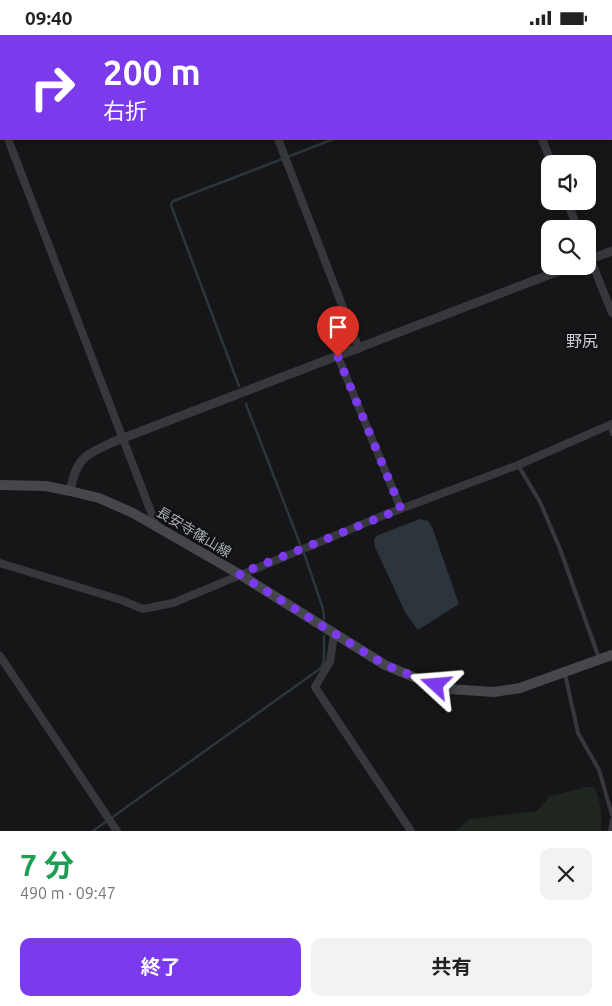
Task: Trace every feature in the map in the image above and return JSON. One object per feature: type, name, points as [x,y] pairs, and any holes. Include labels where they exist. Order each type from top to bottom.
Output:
[{"type":"main road","name":"長安寺篠山線","points":[[0,485],[46,486],[99,499],[156,525],[385,665],[423,681],[449,689],[494,692],[520,688],[612,655]]},
{"type":"street","points":[[8,140],[156,525]]},
{"type":"street","points":[[278,140],[359,349]]},
{"type":"street","points":[[542,140],[548,155]]},
{"type":"street","points":[[596,255],[612,251]]},
{"type":"street","points":[[70,491],[74,471],[80,462],[94,451],[549,275]]},
{"type":"street","points":[[596,275],[612,313]]},
{"type":"street","points":[[338,357],[401,509]]},
{"type":"street","points":[[0,563],[121,600],[143,609],[173,603],[239,574],[401,509],[518,465],[610,424]]},
{"type":"street","points":[[334,633],[330,662],[315,687],[412,831]]},
{"type":"street","points":[[0,655],[116,831]]},
{"type":"lane","points":[[610,424],[612,434]]},
{"type":"lane","points":[[518,465],[540,502],[560,549],[599,659]]},
{"type":"lane","points":[[565,672],[578,733],[599,770],[612,815]]},
{"type":"lane","points":[[610,831],[612,819]]},
{"type":"shaded area","points":[[420,519],[428,521],[432,527],[459,604],[418,630],[406,614],[375,547],[374,540],[376,536]]},
{"type":"shaded area","points":[[594,787],[600,803],[601,831],[456,831],[469,819],[537,811],[550,796]]},
{"type":"waterway","points":[[239,386],[171,205],[173,201],[331,140]]},
{"type":"waterway","points":[[246,404],[300,544]]},
{"type":"waterway","points":[[304,553],[323,609],[324,619]]},
{"type":"waterway","points":[[93,831],[321,668],[324,661],[324,636]]},
{"type":"district","name":"野尻","points":[[582,341]]},
{"type":"route","points":[[338,357],[401,509],[239,574],[385,665],[436,685]]}]
